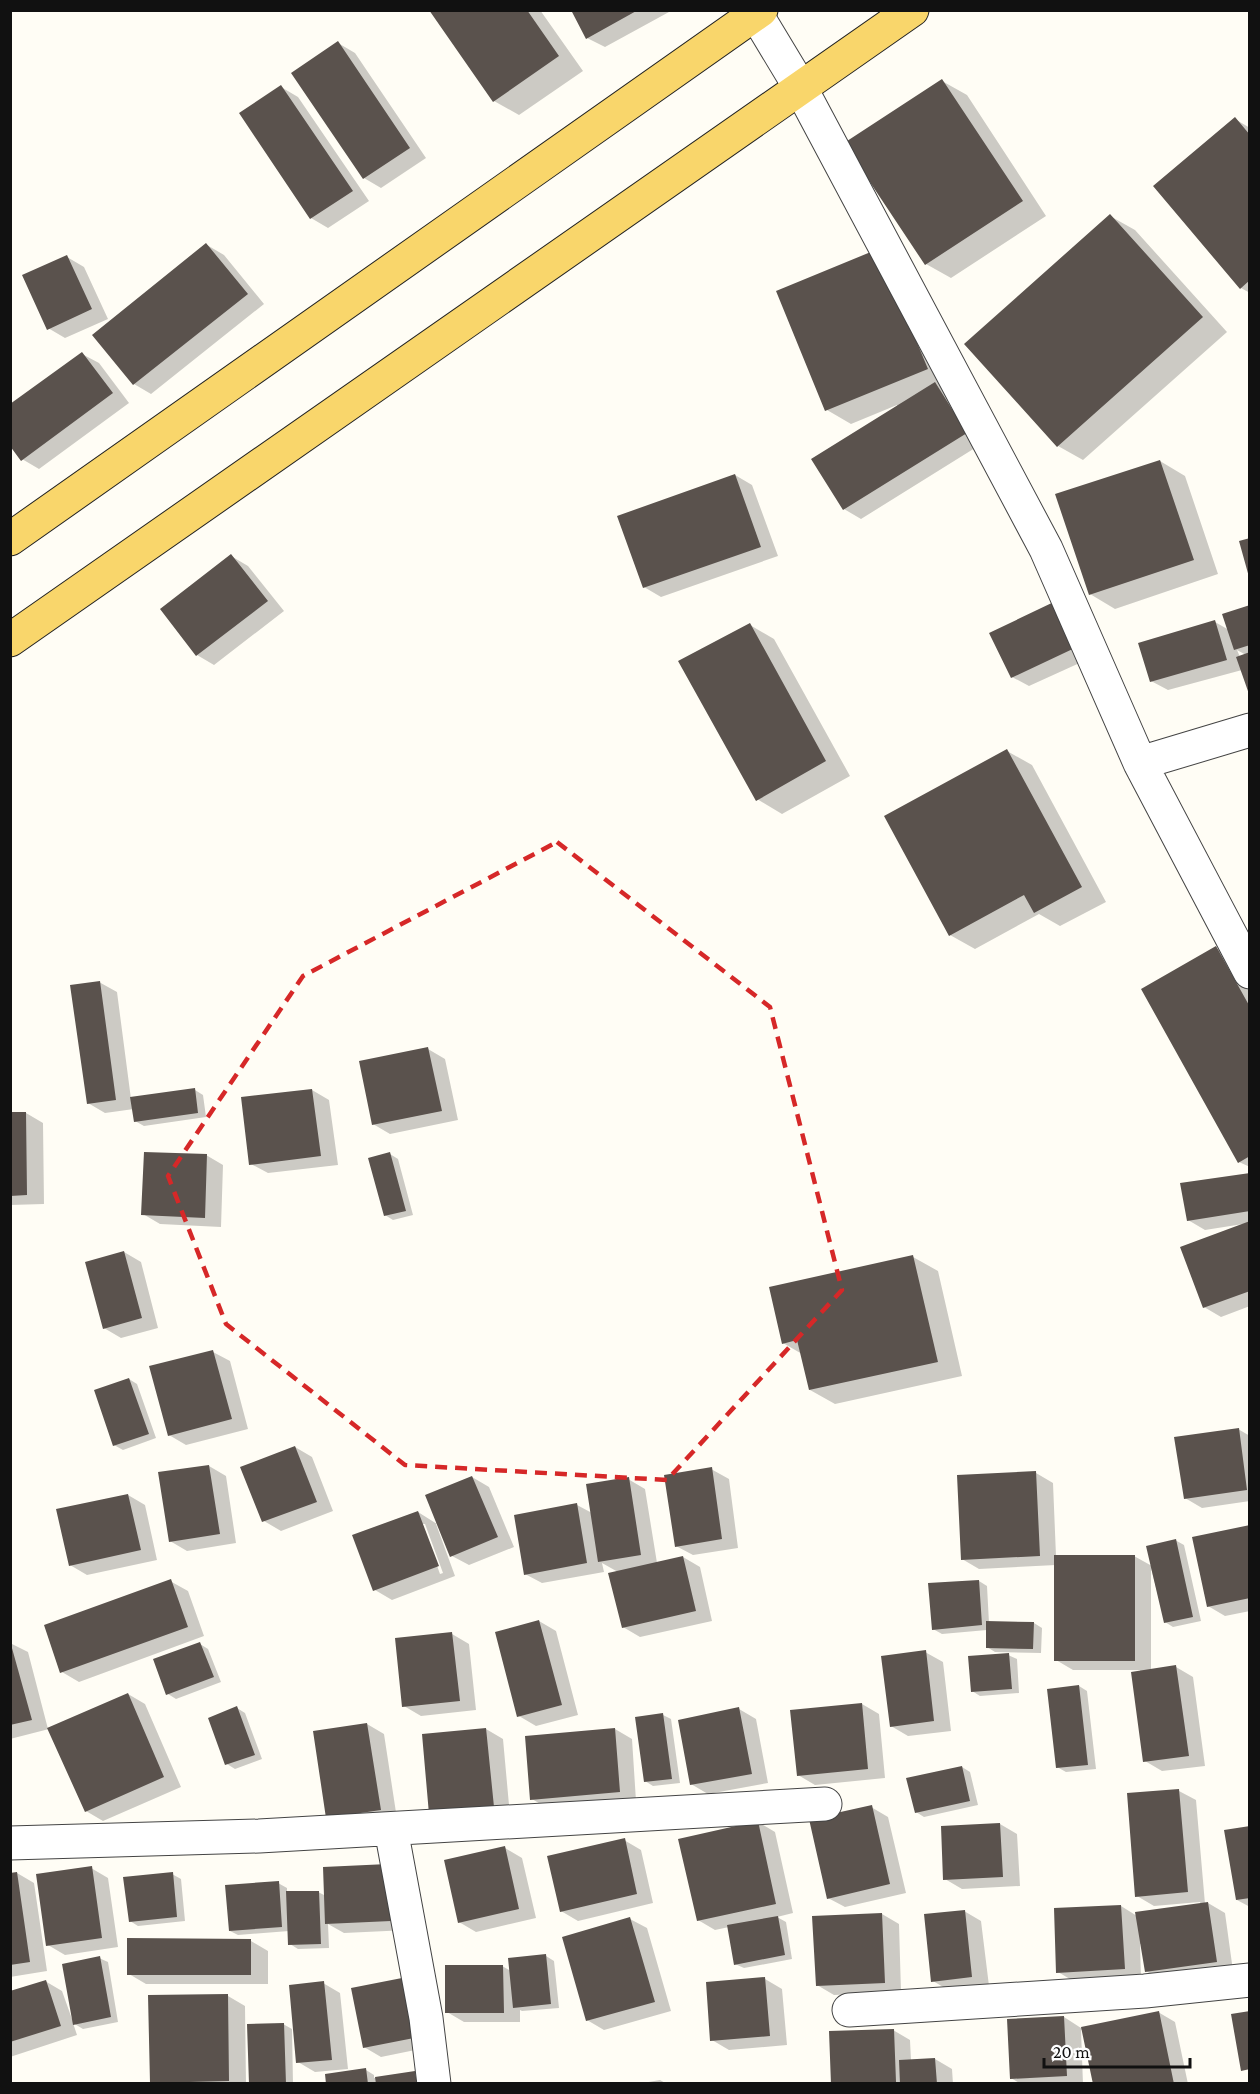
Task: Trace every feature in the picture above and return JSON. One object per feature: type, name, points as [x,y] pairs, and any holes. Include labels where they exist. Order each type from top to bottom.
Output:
[{"type":"main road","points":[[10,539],[759,12]]},
{"type":"main road","points":[[10,640],[800,87],[894,16]]},
{"type":"street","points":[[759,12],[1046,549],[1140,763],[1250,972]]},
{"type":"street","points":[[1140,763],[1250,730]]},
{"type":"street","points":[[10,1843],[259,1836],[825,1804]]},
{"type":"street","points":[[391,1829],[426,2018],[434,2084]]},
{"type":"street","points":[[849,2010],[1145,1991],[1250,1980]]},
{"type":"highlighted area","points":[[557,842],[770,1007],[842,1290],[667,1480],[405,1465],[226,1324],[168,1176],[303,976]]},
{"type":"building","points":[[429,10],[527,10],[559,56],[493,102]]},
{"type":"building","points":[[571,10],[638,10],[586,39]]},
{"type":"building","points":[[338,41],[410,148],[363,179],[291,73]]},
{"type":"building","points":[[942,79],[1023,201],[925,265],[844,143]]},
{"type":"building","points":[[281,85],[353,191],[310,219],[239,113]]},
{"type":"building","points":[[1235,117],[1250,135],[1250,280],[1240,289],[1153,186]]},
{"type":"building","points":[[1110,214],[1203,317],[1057,447],[964,344]]},
{"type":"building","points":[[206,243],[248,294],[133,385],[92,335]]},
{"type":"building","points":[[878,249],[928,369],[825,411],[776,291]]},
{"type":"building","points":[[67,255],[92,309],[47,330],[22,275]]},
{"type":"building","points":[[82,352],[113,393],[21,461],[10,446],[10,404]]},
{"type":"building","points":[[935,382],[967,433],[843,510],[811,459]]},
{"type":"building","points":[[1160,460],[1194,560],[1089,595],[1055,494]]},
{"type":"building","points":[[735,474],[761,547],[643,588],[617,516]]},
{"type":"building","points":[[1250,538],[1250,577],[1249,577],[1239,541]]},
{"type":"building","points":[[231,554],[268,601],[196,656],[160,609]]},
{"type":"building","points":[[1058,600],[1079,646],[1011,678],[989,633]]},
{"type":"building","points":[[1250,605],[1250,645],[1234,650],[1222,614]]},
{"type":"building","points":[[1215,620],[1227,660],[1150,682],[1138,643]]},
{"type":"building","points":[[750,623],[826,761],[756,801],[678,661]]},
{"type":"building","points":[[1250,652],[1250,694],[1249,694],[1236,657]]},
{"type":"building","points":[[1007,749],[1082,887],[1034,913],[1024,895],[949,936],[884,816]]},
{"type":"building","points":[[1216,946],[1250,1007],[1250,1156],[1238,1163],[1141,989]]},
{"type":"building","points":[[100,981],[116,1100],[87,1104],[70,985]]},
{"type":"building","points":[[428,1047],[442,1111],[372,1125],[359,1061]]},
{"type":"building","points":[[195,1088],[198,1113],[134,1122],[130,1097]]},
{"type":"building","points":[[312,1089],[321,1156],[249,1165],[241,1097]]},
{"type":"building","points":[[10,1112],[26,1112],[27,1195],[10,1196]]},
{"type":"building","points":[[144,1152],[207,1154],[205,1218],[141,1215]]},
{"type":"building","points":[[390,1152],[406,1211],[384,1216],[368,1158]]},
{"type":"building","points":[[1250,1173],[1250,1211],[1187,1221],[1180,1183]]},
{"type":"building","points":[[1250,1221],[1250,1291],[1203,1308],[1180,1247]]},
{"type":"building","points":[[124,1251],[142,1318],[103,1329],[85,1262]]},
{"type":"building","points":[[913,1255],[938,1362],[809,1390],[797,1340],[782,1344],[769,1287]]},
{"type":"building","points":[[213,1350],[232,1419],[168,1436],[149,1366]]},
{"type":"building","points":[[129,1378],[149,1434],[113,1446],[94,1390]]},
{"type":"building","points":[[1239,1428],[1247,1490],[1184,1499],[1174,1437]]},
{"type":"building","points":[[295,1446],[317,1502],[262,1522],[240,1467]]},
{"type":"building","points":[[209,1465],[220,1534],[169,1542],[158,1472]]},
{"type":"building","points":[[712,1467],[722,1539],[675,1547],[664,1475]]},
{"type":"building","points":[[1036,1471],[1040,1556],[961,1560],[957,1475]]},
{"type":"building","points":[[472,1476],[498,1537],[450,1557],[425,1495]]},
{"type":"building","points":[[629,1477],[641,1555],[598,1562],[586,1484]]},
{"type":"building","points":[[128,1494],[141,1550],[69,1566],[56,1509]]},
{"type":"building","points":[[577,1503],[587,1563],[524,1575],[514,1515]]},
{"type":"building","points":[[418,1511],[439,1566],[373,1591],[352,1535]]},
{"type":"building","points":[[1250,1525],[1250,1598],[1207,1607],[1192,1537]]},
{"type":"building","points":[[1176,1539],[1193,1617],[1164,1623],[1146,1546]]},
{"type":"building","points":[[1054,1555],[1135,1555],[1135,1661],[1054,1661]]},
{"type":"building","points":[[683,1556],[696,1611],[622,1628],[608,1573]]},
{"type":"building","points":[[171,1579],[188,1627],[60,1673],[44,1625]]},
{"type":"building","points":[[979,1580],[982,1625],[932,1630],[928,1583]]},
{"type":"building","points":[[539,1620],[562,1705],[517,1717],[495,1632]]},
{"type":"building","points":[[986,1621],[1034,1622],[1033,1649],[986,1648]]},
{"type":"building","points":[[452,1632],[460,1701],[402,1707],[395,1638]]},
{"type":"building","points":[[10,1641],[32,1720],[10,1725]]},
{"type":"building","points":[[200,1642],[214,1677],[166,1695],[153,1659]]},
{"type":"building","points":[[926,1650],[934,1721],[890,1727],[881,1656]]},
{"type":"building","points":[[1009,1653],[1012,1689],[971,1692],[968,1656]]},
{"type":"building","points":[[1176,1665],[1189,1756],[1143,1762],[1131,1672]]},
{"type":"building","points":[[1079,1685],[1088,1765],[1056,1768],[1047,1689]]},
{"type":"building","points":[[128,1693],[164,1777],[85,1812],[47,1728]]},
{"type":"building","points":[[862,1703],[868,1769],[797,1776],[790,1710]]},
{"type":"building","points":[[237,1706],[255,1755],[225,1765],[208,1718]]},
{"type":"building","points":[[739,1707],[752,1774],[690,1785],[678,1720]]},
{"type":"building","points":[[663,1713],[672,1779],[644,1782],[635,1717]]},
{"type":"building","points":[[367,1723],[381,1810],[326,1818],[313,1731]]},
{"type":"building","points":[[486,1728],[494,1807],[429,1814],[422,1734]]},
{"type":"building","points":[[615,1728],[620,1792],[530,1800],[525,1736]]},
{"type":"building","points":[[962,1766],[970,1801],[915,1813],[906,1778]]},
{"type":"building","points":[[1179,1789],[1188,1892],[1135,1897],[1127,1793]]},
{"type":"building","points":[[872,1805],[890,1884],[827,1899],[809,1819]]},
{"type":"building","points":[[758,1821],[776,1904],[697,1921],[678,1839]]},
{"type":"building","points":[[1000,1823],[1003,1877],[943,1880],[941,1826]]},
{"type":"building","points":[[1250,1826],[1250,1898],[1236,1900],[1224,1830]]},
{"type":"building","points":[[625,1838],[637,1894],[560,1912],[547,1856]]},
{"type":"building","points":[[505,1846],[519,1909],[458,1923],[444,1860]]},
{"type":"building","points":[[388,1864],[391,1921],[325,1924],[323,1867]]},
{"type":"building","points":[[92,1866],[102,1938],[46,1946],[36,1874]]},
{"type":"building","points":[[17,1872],[30,1962],[10,1965],[10,1873]]},
{"type":"building","points":[[173,1872],[177,1917],[129,1922],[123,1877]]},
{"type":"building","points":[[279,1881],[282,1927],[229,1931],[225,1885]]},
{"type":"building","points":[[286,1891],[319,1891],[321,1944],[288,1945]]},
{"type":"building","points":[[1208,1902],[1217,1962],[1145,1972],[1135,1912]]},
{"type":"building","points":[[1121,1905],[1125,1969],[1056,1973],[1054,1908]]},
{"type":"building","points":[[965,1910],[972,1977],[931,1982],[924,1914]]},
{"type":"building","points":[[882,1913],[885,1983],[816,1986],[812,1916]]},
{"type":"building","points":[[778,1916],[785,1955],[734,1965],[727,1925]]},
{"type":"building","points":[[630,1917],[655,2002],[586,2021],[562,1937]]},
{"type":"building","points":[[127,1938],[251,1939],[251,1975],[127,1975]]},
{"type":"building","points":[[546,1954],[551,2004],[513,2008],[508,1958]]},
{"type":"building","points":[[100,1956],[111,2017],[73,2025],[62,1964]]},
{"type":"building","points":[[445,1965],[503,1965],[504,2013],[445,2013]]},
{"type":"building","points":[[765,1977],[770,2036],[710,2041],[706,1982]]},
{"type":"building","points":[[402,1978],[414,2038],[363,2048],[351,1988]]},
{"type":"building","points":[[46,1980],[61,2026],[10,2042],[10,1991]]},
{"type":"building","points":[[324,1981],[332,2060],[296,2063],[289,1985]]},
{"type":"building","points":[[228,1994],[229,2081],[150,2083],[148,1995]]},
{"type":"building","points":[[1159,2011],[1174,2084],[1093,2084],[1081,2027]]},
{"type":"building","points":[[1250,2011],[1250,2069],[1241,2071],[1231,2014]]},
{"type":"building","points":[[1064,2016],[1067,2076],[1010,2079],[1007,2019]]},
{"type":"building","points":[[284,2023],[286,2084],[249,2084],[247,2024]]},
{"type":"building","points":[[894,2029],[896,2082],[831,2084],[829,2031]]},
{"type":"building","points":[[935,2058],[937,2084],[900,2084],[899,2060]]},
{"type":"building","points":[[366,2068],[368,2084],[326,2084],[325,2074]]},
{"type":"building","points":[[415,2071],[417,2084],[376,2084],[375,2077]]}]
